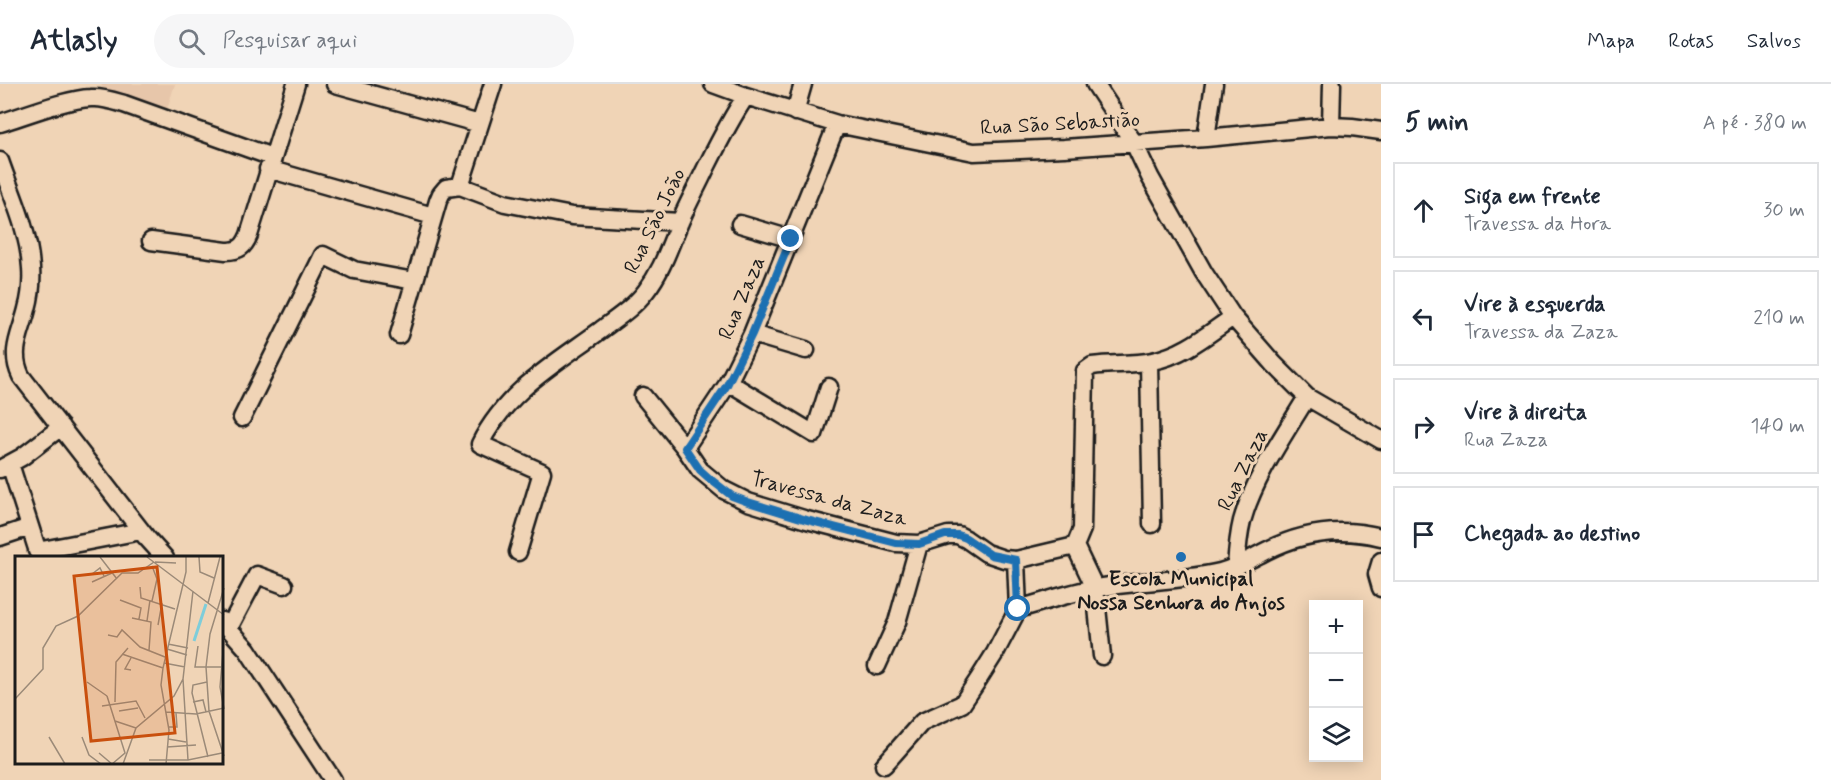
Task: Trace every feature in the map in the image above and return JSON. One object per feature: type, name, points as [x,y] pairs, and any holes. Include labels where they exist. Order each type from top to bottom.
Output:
[{"type":"street","points":[[151,241],[230,251],[240,249],[246,243],[296,84]]},
{"type":"street","points":[[335,84],[480,124]]},
{"type":"street","points":[[460,186],[493,84]]},
{"type":"street","name":"Rua São Sebastião","points":[[713,84],[837,124],[974,152],[1206,138],[1331,126],[1381,131]]},
{"type":"street","points":[[795,112],[804,84]]},
{"type":"street","points":[[1095,84],[1134,143],[1150,177],[1204,273],[1233,316],[1261,350],[1307,397],[1381,440]]},
{"type":"street","points":[[1206,138],[1214,84]]},
{"type":"street","points":[[1331,126],[1332,84]]},
{"type":"street","name":"Rua São João","points":[[518,552],[542,472],[480,444],[495,418],[518,391],[636,303],[658,274],[729,120],[746,96]]},
{"type":"street","points":[[0,123],[68,102],[85,98],[100,98],[118,102],[270,163],[433,216]]},
{"type":"street","name":"Rua Zaza","points":[[685,448],[728,382],[752,334],[837,124]]},
{"type":"street","points":[[0,161],[29,244],[30,296],[15,358],[21,376],[141,531],[163,556]]},
{"type":"street","points":[[399,335],[433,216],[443,190],[450,186],[460,186],[505,202],[572,216],[646,222],[680,222]]},
{"type":"street","points":[[740,224],[791,239]]},
{"type":"street","points":[[242,418],[323,255],[354,270],[414,281]]},
{"type":"street","points":[[1102,656],[1095,588],[1075,546],[1082,529],[1085,371],[1101,364],[1149,362],[1169,357],[1181,352],[1233,316]]},
{"type":"street","points":[[752,334],[806,350]]},
{"type":"street","points":[[1149,362],[1152,524]]},
{"type":"street","points":[[728,382],[814,434],[829,387]]},
{"type":"street","name":"Travessa da Zaza","points":[[643,396],[700,470],[732,496],[748,502],[905,544],[919,544],[945,535],[958,535],[991,555],[1016,560],[1075,546]]},
{"type":"street","name":"Rua Zaza","points":[[1236,568],[1238,538],[1246,508],[1257,484],[1307,397]]},
{"type":"street","points":[[60,427],[22,457],[5,467],[30,527],[38,554],[141,531]]},
{"type":"street","points":[[0,537],[30,527]]},
{"type":"street","points":[[1018,609],[1095,588],[1193,577],[1236,568],[1281,544],[1310,534],[1346,532],[1381,537]]},
{"type":"street","points":[[877,666],[897,622],[919,544]]},
{"type":"street","points":[[884,765],[922,722],[962,704],[995,653],[1018,609],[1016,560]]},
{"type":"street","points":[[1381,561],[1377,574],[1381,588]]},
{"type":"street","points":[[284,585],[257,575],[225,625],[247,649],[333,780]]},
{"type":"shaded area","points":[[102,84],[175,84],[167,109],[101,87]]},
{"type":"place","name":"Escola Municipal Nossa Senhora do Anjos","points":[[1181,557]]},
{"type":"route","points":[[791,239],[752,334],[727,385],[685,448],[700,470],[710,479],[732,496],[748,502],[896,543],[919,544],[945,535],[958,535],[991,555],[1016,560],[1018,609]]}]
